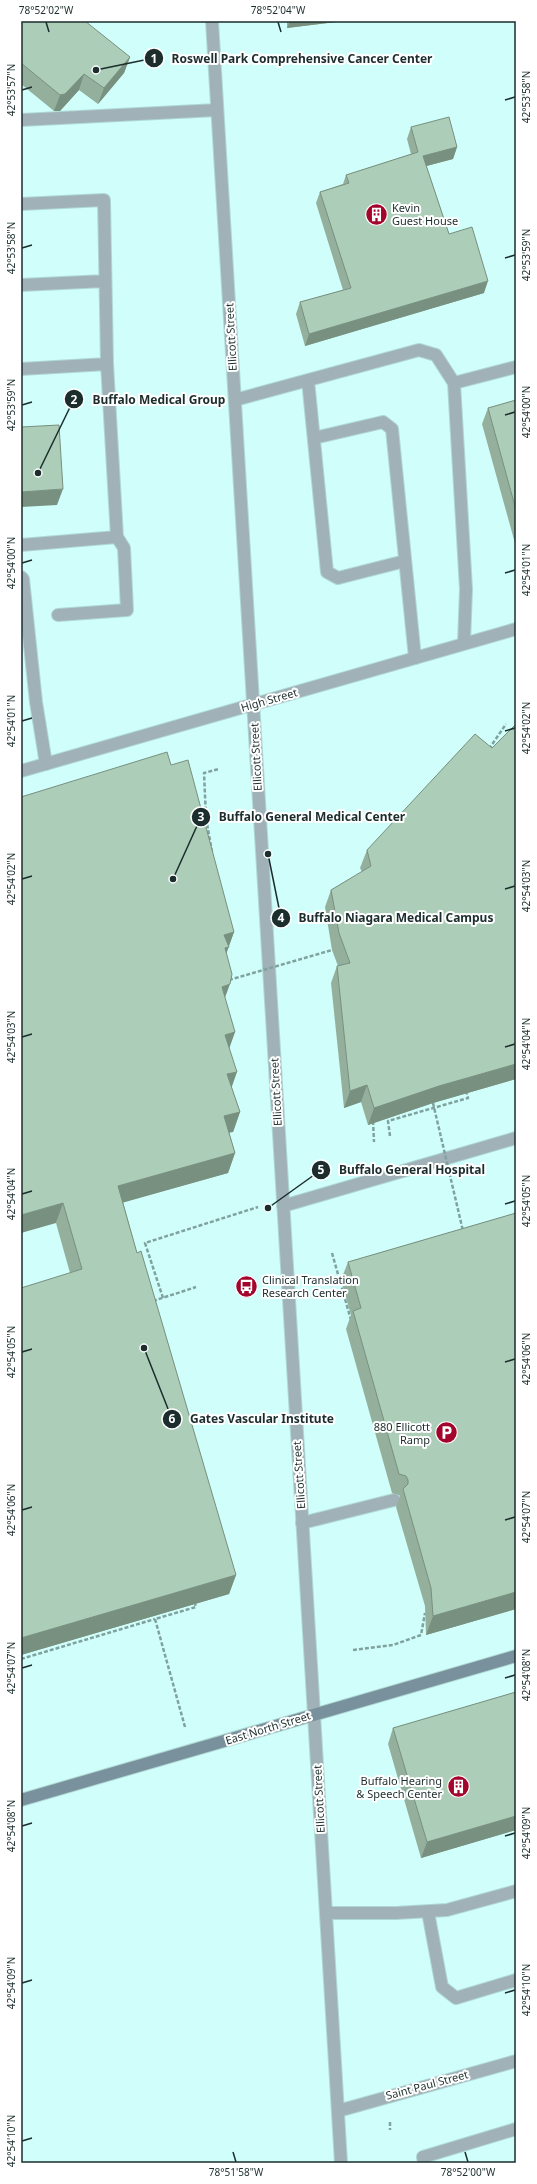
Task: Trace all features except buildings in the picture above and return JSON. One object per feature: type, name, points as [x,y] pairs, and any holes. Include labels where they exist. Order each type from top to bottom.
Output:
[{"type":"street","name":"Ellicott Street","points":[[212,21],[341,2163]]},
{"type":"street","points":[[21,120],[217,110]]},
{"type":"street","points":[[21,204],[104,200],[107,364],[117,537],[124,548],[127,610],[58,615]]},
{"type":"street","points":[[21,285],[105,280]]},
{"type":"street","points":[[235,400],[419,350],[436,355],[454,383],[466,589],[464,643]]},
{"type":"street","points":[[21,369],[107,364]]},
{"type":"street","points":[[454,383],[516,367]]},
{"type":"street","points":[[308,380],[327,572],[338,578],[405,561]]},
{"type":"street","points":[[314,438],[383,422],[392,429],[415,658]]},
{"type":"street","points":[[21,545],[117,537]]},
{"type":"street","points":[[21,577],[23,579],[36,702],[46,764]]},
{"type":"street","name":"High Street","points":[[21,771],[516,629]]},
{"type":"street","points":[[283,1206],[516,1138]]},
{"type":"street","points":[[302,1523],[394,1500]]},
{"type":"street","name":"East North Street","points":[[21,1800],[516,1656]]},
{"type":"street","points":[[326,1913],[396,1913],[447,1910],[516,1890]]},
{"type":"street","points":[[428,1912],[442,1987],[456,1998],[516,1980]]},
{"type":"street","name":"Saint Paul Street","points":[[338,2111],[516,2061]]},
{"type":"street","points":[[424,2163],[423,2157],[516,2129]]},
{"type":"path","points":[[486,753],[506,724]]},
{"type":"path","points":[[212,854],[206,818],[204,773],[219,770]]},
{"type":"path","points":[[202,832],[209,830]]},
{"type":"path","points":[[222,982],[332,950]]},
{"type":"path","points":[[390,1136],[388,1121],[468,1098],[465,1087]]},
{"type":"path","points":[[433,1103],[464,1235]]},
{"type":"path","points":[[372,1114],[374,1142]]},
{"type":"path","points":[[162,1298],[145,1243],[258,1207]]},
{"type":"path","points":[[332,1253],[354,1323]]},
{"type":"path","points":[[150,1302],[196,1287]]},
{"type":"path","points":[[21,1659],[196,1607],[195,1604]]},
{"type":"path","points":[[353,1650],[393,1645],[421,1635],[425,1613]]},
{"type":"path","points":[[155,1619],[185,1728]]},
{"type":"path","points":[[389,2117],[390,2130]]},
{"type":"place","name":"Roswell Park Comprehensive Cancer Center","points":[[96,70]]},
{"type":"place","name":"Kevin Guest House","points":[[377,214]]},
{"type":"place","name":"Buffalo Medical Group","points":[[38,473]]},
{"type":"place","name":"Buffalo Niagara Medical Campus","points":[[268,854]]},
{"type":"place","name":"Buffalo General Medical Center","points":[[173,879]]},
{"type":"place","name":"Buffalo General Hospital","points":[[268,1208]]},
{"type":"place","name":"Clinical Translation Research Center","points":[[246,1286]]},
{"type":"place","name":"Gates Vascular Institute","points":[[144,1348]]},
{"type":"place","name":"880 Ellicott Ramp","points":[[446,1433]]},
{"type":"place","name":"Buffalo Hearing & Speech Center","points":[[458,1787]]}]
